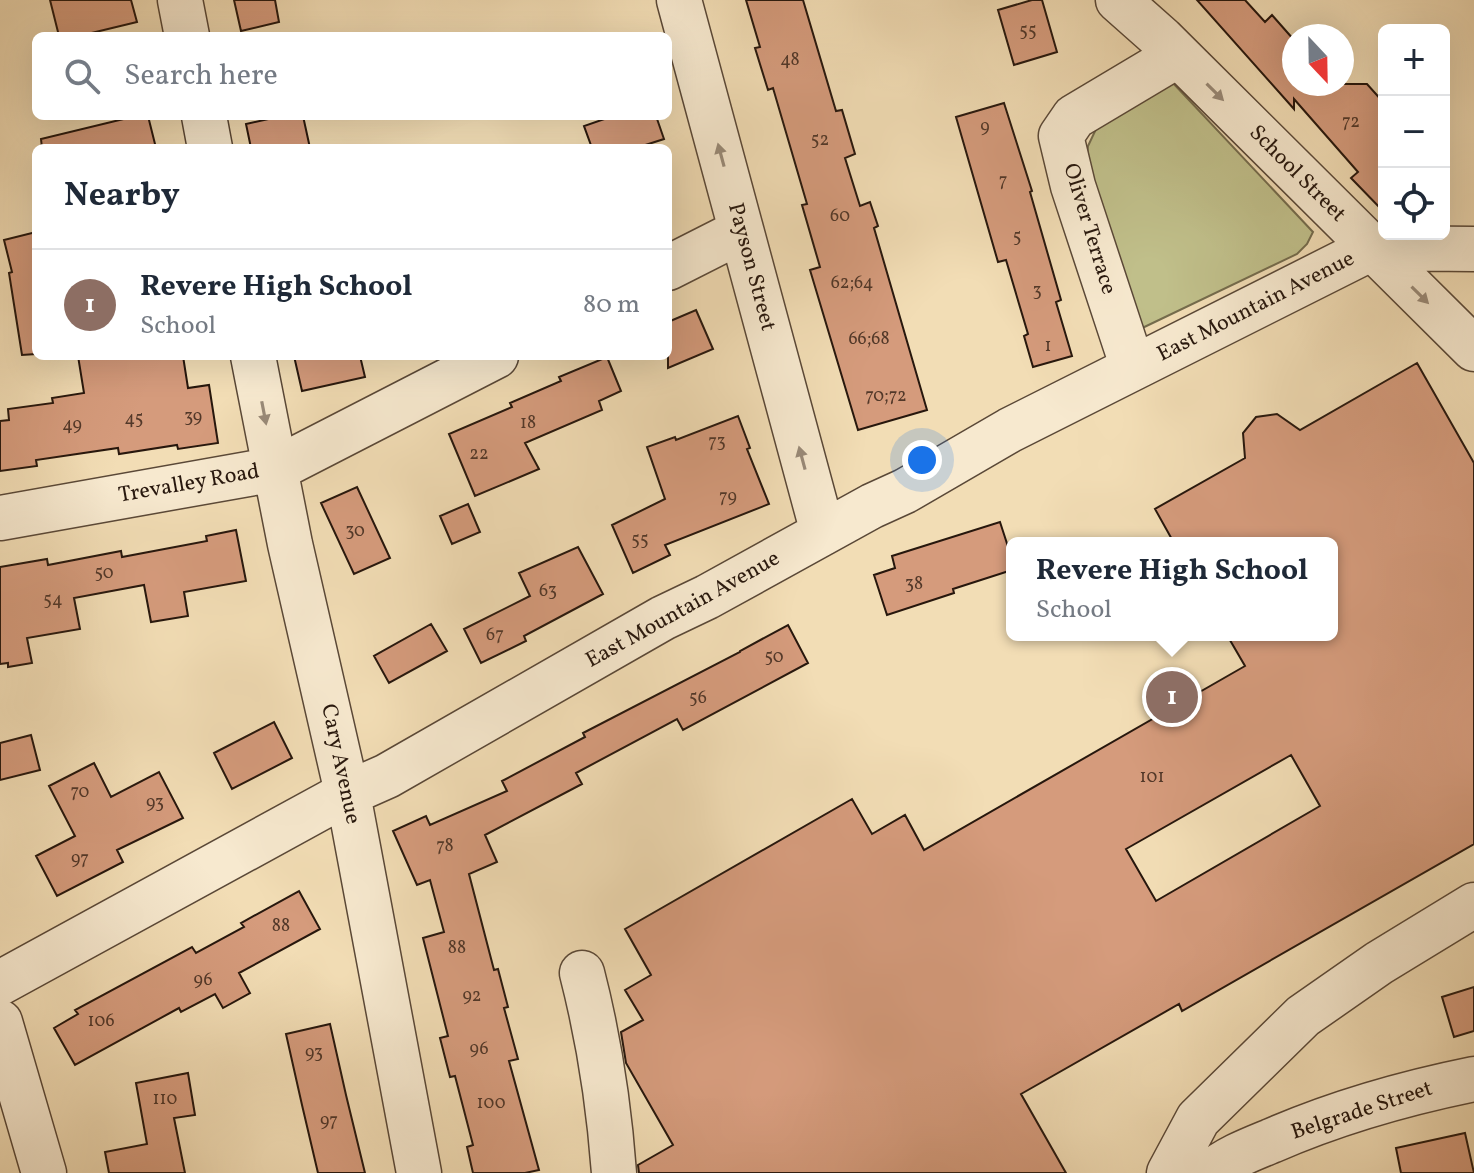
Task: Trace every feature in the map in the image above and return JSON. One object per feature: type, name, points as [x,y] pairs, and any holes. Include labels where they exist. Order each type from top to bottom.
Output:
[{"type":"street","points":[[180,0],[186,32]]},
{"type":"street","name":"Payson Street","points":[[679,0],[823,533]]},
{"type":"street","name":"School Street","points":[[1118,0],[1178,55],[1473,349]]},
{"type":"street","name":"Oliver Terrace","points":[[1133,368],[1073,186],[1061,136],[1074,117],[1178,55]]},
{"type":"street","points":[[205,120],[209,144]]},
{"type":"street","points":[[672,266],[741,231]]},
{"type":"street","points":[[1372,248],[1474,249]]},
{"type":"street","name":"East Mountain Avenue","points":[[0,983],[347,794],[387,776],[663,618],[905,491],[1010,430],[1372,248]]},
{"type":"street","name":"Cary Avenue","points":[[254,360],[290,544],[347,794],[419,1173]]},
{"type":"street","name":"Trevalley Road","points":[[0,518],[276,469],[488,360]]},
{"type":"street","points":[[1169,1173],[1198,1119],[1303,1016],[1379,963],[1474,905]]},
{"type":"street","points":[[582,973],[596,1030],[610,1120],[614,1173]]},
{"type":"street","points":[[0,1022],[44,1173]]},
{"type":"street","name":"Belgrade Street","points":[[1210,1173],[1232,1157],[1309,1125],[1474,1079]]},
{"type":"shaded area","points":[[1172,82],[1313,232],[1297,254],[1136,331],[1086,170],[1088,146],[1097,127]]},
{"type":"building","points":[[50,0],[131,0],[137,22],[96,32],[58,32]]},
{"type":"building","points":[[234,0],[275,0],[279,22],[241,31]]},
{"type":"building","points":[[746,0],[803,0],[836,111],[842,110],[855,154],[845,158],[860,206],[870,202],[878,226],[874,228],[927,410],[858,430],[810,270],[820,267],[802,205],[807,204],[773,88],[768,90],[755,48],[760,47]]},
{"type":"building","points":[[1042,0],[1057,52],[1014,65],[998,10]]},
{"type":"building","points":[[1197,0],[1245,0],[1265,22],[1272,15],[1282,26],[1282,96]]},
{"type":"building","points":[[1354,84],[1367,84],[1378,96],[1378,206],[1351,178],[1358,172],[1294,99],[1294,109],[1282,96],[1354,96]]},
{"type":"building","points":[[1004,103],[1032,191],[1061,300],[1056,302],[1072,356],[1033,367],[1024,336],[1028,334],[1006,260],[998,262],[956,117]]},
{"type":"building","points":[[119,120],[149,120],[155,144],[42,144],[41,139]]},
{"type":"building","points":[[264,120],[304,120],[309,144],[250,144],[246,124]]},
{"type":"building","points":[[601,120],[657,120],[664,139],[648,144],[591,144],[584,126]]},
{"type":"building","points":[[32,233],[32,354],[22,355],[9,273],[12,272],[4,240]]},
{"type":"building","points":[[696,310],[713,349],[668,368],[668,360],[672,360],[672,320]]},
{"type":"building","points":[[79,360],[184,360],[188,388],[209,385],[218,443],[178,449],[177,445],[119,454],[118,448],[36,460],[37,466],[0,471],[0,421],[9,420],[8,409],[53,403],[52,398],[84,393]]},
{"type":"building","points":[[295,360],[361,360],[365,377],[302,391]]},
{"type":"building","points":[[600,360],[608,360],[621,391],[599,401],[602,410],[525,443],[539,469],[475,496],[449,434],[512,407],[510,403],[561,381],[559,377]]},
{"type":"building","points":[[1417,363],[1474,463],[1474,844],[1182,1011],[1179,1004],[1021,1094],[1066,1173],[639,1173],[638,1165],[673,1145],[626,1063],[621,1032],[643,1020],[625,990],[651,975],[625,929],[852,799],[872,834],[905,815],[924,850],[1245,666],[1230,641],[1338,641],[1338,537],[1171,537],[1155,509],[1245,458],[1243,433],[1256,417],[1277,414],[1300,430]],"holes":[[[1291,755],[1320,806],[1156,901],[1126,849]]]},
{"type":"building","points":[[738,416],[750,448],[747,449],[769,504],[665,545],[670,555],[633,573],[612,525],[665,499],[647,447],[675,437],[676,440]]},
{"type":"building","points":[[357,487],[390,558],[354,574],[321,503]]},
{"type":"building","points":[[468,504],[480,532],[452,544],[440,516]]},
{"type":"building","points":[[1000,522],[1006,540],[1006,572],[887,615],[874,575],[895,568],[892,556]]},
{"type":"building","points":[[236,530],[246,581],[184,592],[188,616],[151,622],[144,585],[74,598],[80,629],[27,638],[32,663],[8,667],[8,663],[0,664],[0,567],[47,559],[48,565],[121,551],[122,557],[207,541],[206,536]]},
{"type":"building","points":[[578,547],[603,594],[524,636],[526,641],[481,663],[464,629],[530,596],[519,573]]},
{"type":"building","points":[[431,624],[447,651],[389,683],[374,656]]},
{"type":"building","points":[[788,625],[808,663],[683,730],[677,719],[576,773],[582,784],[485,835],[497,862],[469,874],[494,970],[498,969],[508,1007],[504,1008],[518,1059],[509,1061],[539,1170],[473,1173],[467,1147],[473,1145],[455,1076],[450,1077],[440,1038],[448,1036],[423,938],[444,932],[430,880],[417,885],[393,831],[426,816],[430,825],[507,791],[502,781],[585,737],[583,733]]},
{"type":"building","points":[[274,722],[292,758],[232,789],[214,753]]},
{"type":"building","points":[[31,735],[40,770],[0,780],[0,743]]},
{"type":"building","points":[[94,763],[111,797],[159,772],[183,818],[117,850],[123,862],[57,896],[36,856],[75,836],[49,786]]},
{"type":"building","points":[[299,891],[320,929],[239,973],[250,993],[223,1008],[215,994],[181,1012],[179,1008],[75,1065],[54,1028],[78,1014],[75,1010],[192,947],[196,953],[244,927],[241,923]]},
{"type":"building","points":[[1474,987],[1474,1031],[1454,1037],[1442,997]]},
{"type":"building","points":[[330,1024],[365,1173],[318,1173],[302,1105],[286,1034]]},
{"type":"building","points":[[188,1073],[195,1115],[174,1118],[185,1173],[109,1173],[105,1152],[147,1144],[136,1083]]},
{"type":"building","points":[[1465,1133],[1474,1173],[1401,1173],[1396,1148]]},
{"type":"place","name":"Revere High School","points":[[1172,697]]}]
